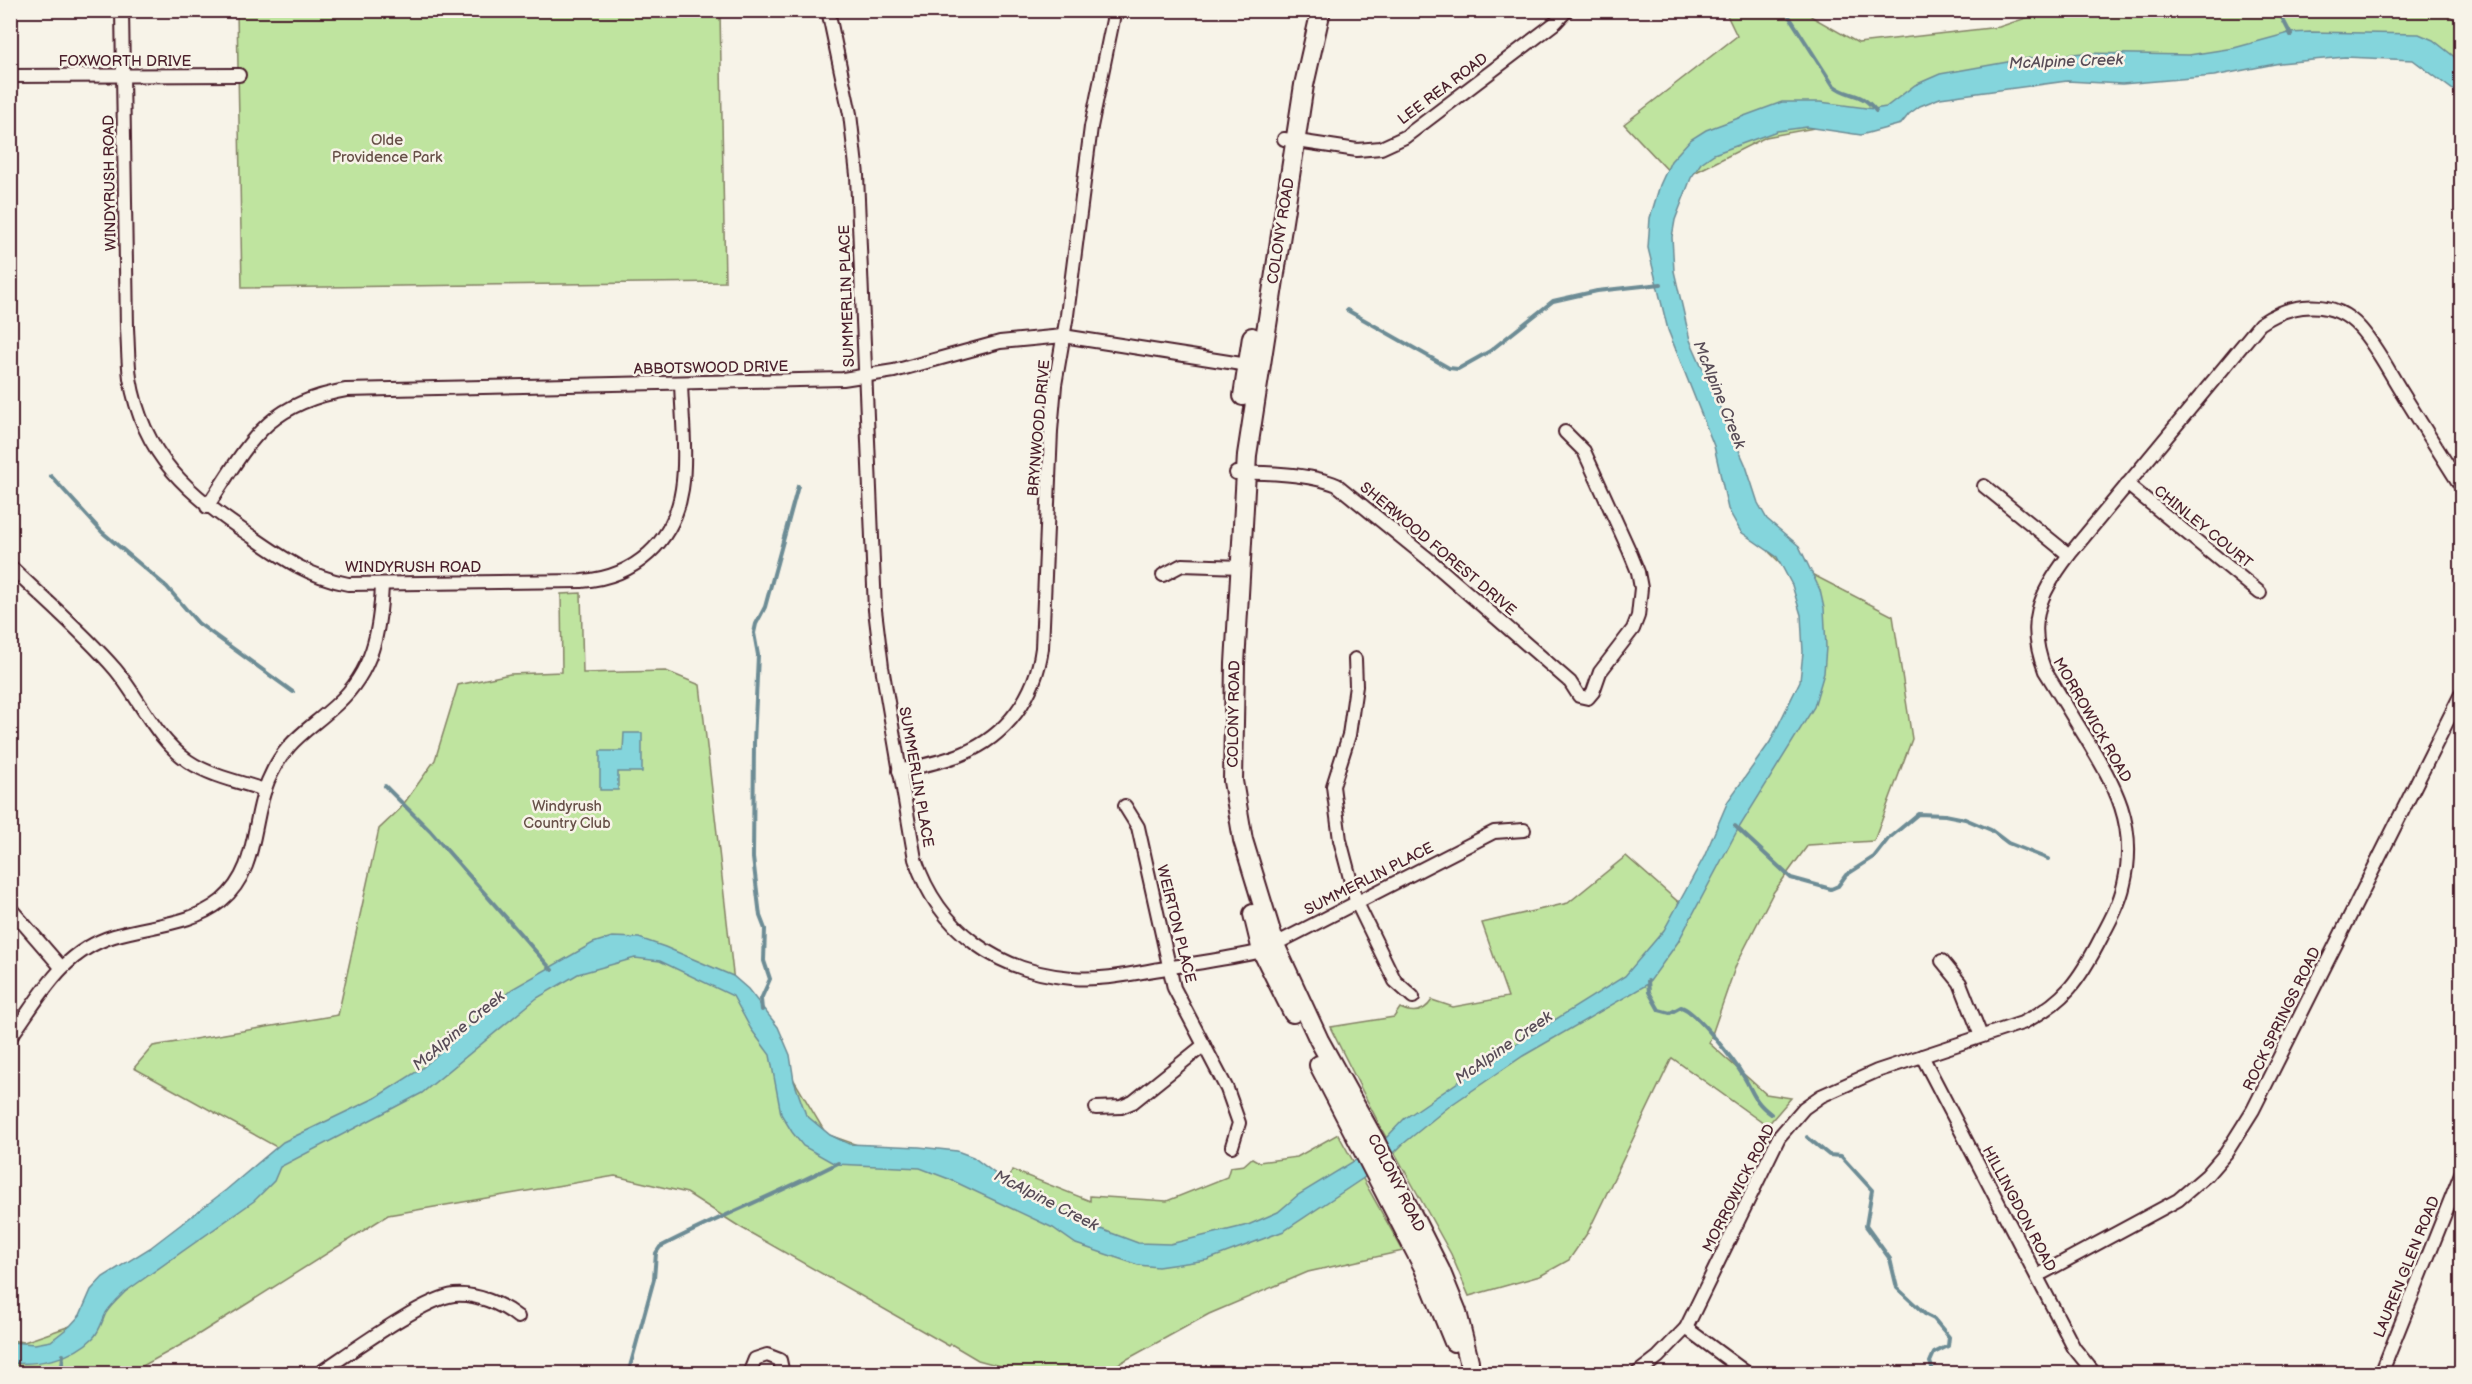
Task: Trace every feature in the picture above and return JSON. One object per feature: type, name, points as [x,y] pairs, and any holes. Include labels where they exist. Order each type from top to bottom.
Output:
[{"type":"main road","name":"COLONY ROAD","points":[[1290,140],[1294,79],[1309,10]]},
{"type":"main road","name":"COLONY ROAD","points":[[1321,10],[1290,140],[1253,366],[1236,450],[1241,473],[1236,567],[1224,659],[1222,776],[1240,871],[1268,948],[1456,1330],[1469,1374]]},
{"type":"main road","name":"COLONY ROAD","points":[[1456,1330],[1458,1374]]},
{"type":"street","name":"WINDYRUSH ROAD","points":[[122,10],[127,328],[132,388],[143,423],[160,455],[173,474],[207,507],[307,573],[348,584],[603,579],[621,573],[652,552],[667,532],[679,506],[683,473],[681,383]]},
{"type":"street","name":"SUMMERLIN PLACE","points":[[828,10],[856,155],[875,610],[882,667],[915,859],[926,888],[944,914],[975,945],[1014,965],[1050,975],[1074,978],[1130,975],[1226,959],[1268,948],[1494,832],[1524,830]]},
{"type":"street","name":"BRYNWOOD DRIVE","points":[[899,771],[961,755],[990,739],[1018,711],[1036,676],[1042,648],[1051,431],[1091,127],[1114,10]]},
{"type":"street","name":"LEE REA ROAD","points":[[1290,140],[1357,150],[1381,148],[1405,137],[1555,23],[1568,10]]},
{"type":"street","name":"FOXWORTH DRIVE","points":[[10,76],[239,75]]},
{"type":"street","name":"MORROWICK ROAD","points":[[1636,1374],[1658,1357],[1686,1328],[1779,1137],[1793,1118],[1821,1096],[1877,1071],[2036,1016],[2069,991],[2086,968],[2116,908],[2124,885],[2128,847],[2127,827],[2112,781],[2045,671],[2036,638],[2036,621],[2042,597],[2051,579],[2069,555],[2260,324],[2273,315],[2304,306],[2314,306],[2340,313],[2360,328],[2462,488]]},
{"type":"street","name":"ABBOTSWOOD DRIVE","points":[[207,507],[262,429],[290,406],[325,393],[346,390],[843,380],[1000,342],[1063,336],[1253,366]]},
{"type":"street","name":"SHERWOOD FOREST DRIVE","points":[[1241,473],[1326,480],[1337,485],[1432,562],[1570,682],[1579,696],[1588,698],[1593,692],[1600,672],[1633,629],[1638,616],[1641,588],[1638,572],[1629,550],[1584,451],[1565,432]]},
{"type":"street","name":"CHINLEY COURT","points":[[2127,484],[2260,593]]},
{"type":"street","points":[[1984,486],[2069,555]]},
{"type":"street","points":[[1163,575],[1182,565],[1236,567]]},
{"type":"street","points":[[10,566],[113,667],[135,695],[154,726],[176,752],[198,767],[265,790]]},
{"type":"street","points":[[10,1038],[42,991],[74,956],[102,940],[200,914],[228,895],[247,868],[265,790],[279,760],[294,740],[335,706],[361,676],[374,649],[379,629],[382,585]]},
{"type":"street","points":[[1355,659],[1356,687],[1349,735],[1333,786],[1340,840],[1356,901],[1395,981],[1413,997]]},
{"type":"street","name":"ROCK SPRINGS ROAD","points":[[2037,1276],[2178,1200],[2207,1175],[2226,1153],[2253,1110],[2462,692]]},
{"type":"street","name":"WEIRTON PLACE","points":[[1125,806],[1138,827],[1174,988],[1227,1089],[1239,1123],[1232,1146]]},
{"type":"street","points":[[10,908],[61,968]]},
{"type":"street","points":[[1942,961],[1960,983],[1981,1036]]},
{"type":"street","points":[[1096,1108],[1120,1107],[1133,1102],[1204,1045]]},
{"type":"street","name":"HILLINGDON ROAD","points":[[1922,1056],[2074,1348],[2095,1374]]},
{"type":"street","name":"LAUREN GLEN ROAD","points":[[2381,1374],[2462,1171]]},
{"type":"street","points":[[318,1374],[421,1307],[453,1295],[490,1301],[518,1317]]},
{"type":"street","points":[[1686,1328],[1748,1374]]},
{"type":"street","points":[[749,1374],[755,1359],[767,1354],[780,1360],[783,1374]]},
{"type":"green space","points":[[2050,10],[2441,10],[2461,24],[2461,79],[2402,38],[1966,84],[1868,118],[1766,137],[1678,181],[1624,124],[1737,36],[1725,11],[1807,11],[1812,17],[1858,43],[1999,27]]},
{"type":"green space","name":"Olde Providence Park","points":[[237,11],[720,11],[725,282],[242,288]]},
{"type":"green space","points":[[1769,552],[1893,616],[1912,739],[1874,841],[1808,845],[1773,893],[1736,965],[1709,1043],[1766,1094],[1791,1098],[1767,1126],[1672,1058],[1588,1232],[1569,1260],[1540,1276],[1469,1296],[1451,1254],[1382,1130],[1330,1027],[1394,1017],[1400,1008],[1409,1011],[1422,1010],[1432,1000],[1453,1007],[1508,997],[1482,923],[1568,903],[1626,856],[1683,906],[1816,681],[1805,587]]},
{"type":"green space","name":"Windyrush Country Club","points":[[581,593],[583,673],[666,671],[700,685],[735,991],[754,1013],[826,1134],[1005,1197],[1012,1170],[1090,1201],[1090,1196],[1167,1201],[1227,1177],[1230,1167],[1244,1165],[1252,1158],[1259,1162],[1297,1157],[1338,1134],[1403,1251],[1308,1272],[1209,1314],[1102,1373],[1026,1373],[978,1360],[951,1344],[949,1346],[740,1227],[687,1193],[615,1176],[388,1215],[188,1341],[130,1373],[11,1373],[10,1340],[24,1342],[73,1325],[284,1151],[134,1068],[153,1046],[338,1015],[379,829],[400,809],[435,760],[458,685],[510,674],[562,672],[561,594]]},
{"type":"water","name":"McAlpine Creek","points":[[2289,33],[2419,34],[2433,40],[2461,62],[2461,96],[2413,60],[2345,57],[2280,63],[2214,76],[2122,84],[2067,81],[1940,98],[1920,106],[1901,124],[1861,135],[1807,127],[1777,131],[1714,154],[1701,163],[1691,178],[1675,220],[1672,237],[1674,271],[1690,340],[1746,466],[1758,503],[1767,519],[1799,546],[1820,590],[1824,608],[1826,647],[1824,673],[1814,707],[1737,831],[1678,942],[1648,984],[1523,1056],[1451,1105],[1403,1144],[1380,1167],[1284,1231],[1207,1260],[1158,1267],[1138,1265],[1076,1244],[1053,1228],[949,1179],[920,1168],[835,1164],[803,1146],[781,1114],[770,1055],[751,1029],[733,996],[660,961],[635,958],[578,974],[537,998],[422,1093],[280,1167],[274,1181],[254,1201],[125,1292],[108,1310],[97,1332],[85,1345],[65,1356],[44,1362],[11,1363],[10,1342],[35,1344],[51,1341],[80,1315],[91,1290],[103,1277],[150,1248],[226,1190],[283,1142],[375,1098],[421,1069],[512,989],[593,943],[612,937],[639,938],[665,947],[733,976],[748,989],[778,1027],[790,1055],[794,1081],[806,1115],[830,1135],[849,1144],[957,1151],[973,1157],[1009,1184],[1056,1206],[1074,1219],[1138,1243],[1170,1244],[1248,1225],[1278,1212],[1298,1195],[1369,1152],[1404,1119],[1489,1061],[1625,976],[1664,930],[1704,857],[1728,801],[1770,742],[1800,681],[1803,652],[1801,615],[1792,585],[1777,557],[1741,532],[1728,509],[1714,446],[1668,330],[1648,248],[1650,218],[1660,185],[1671,161],[1690,140],[1706,130],[1782,102],[1820,102],[1874,109],[1886,107],[1915,85],[1940,74],[2030,58],[2083,53],[2189,55],[2234,48]]},
{"type":"water","points":[[624,733],[642,733],[642,772],[618,772],[618,790],[600,790],[600,751],[623,751]]},
{"type":"waterway","points":[[1785,10],[1833,85],[1865,100],[1876,111]]},
{"type":"waterway","points":[[2278,10],[2291,35]]},
{"type":"waterway","points":[[1347,310],[1449,368],[1458,369],[1490,351],[1553,301],[1597,291],[1661,284]]},
{"type":"waterway","points":[[51,476],[102,532],[167,587],[198,623],[293,692]]},
{"type":"waterway","points":[[762,1010],[761,999],[770,979],[764,961],[765,929],[760,916],[753,858],[754,743],[758,655],[754,633],[765,607],[798,486]]},
{"type":"waterway","points":[[385,786],[430,831],[552,970]]},
{"type":"waterway","points":[[1735,826],[1791,878],[1831,889],[1838,886],[1846,875],[1874,857],[1888,839],[1918,814],[1945,815],[1965,819],[1991,830],[2008,843],[2048,859]]},
{"type":"waterway","points":[[1648,981],[1649,992],[1659,1010],[1670,1013],[1681,1007],[1696,1018],[1724,1049],[1758,1101],[1771,1114]]},
{"type":"waterway","points":[[1807,1137],[1829,1155],[1841,1156],[1872,1190],[1866,1226],[1890,1259],[1897,1288],[1926,1315],[1934,1319],[1949,1337],[1948,1346],[1934,1353],[1930,1362],[1934,1374]]},
{"type":"waterway","points":[[628,1374],[654,1279],[656,1253],[660,1247],[838,1163]]},
{"type":"waterway","points":[[58,1374],[62,1367],[63,1355]]}]
